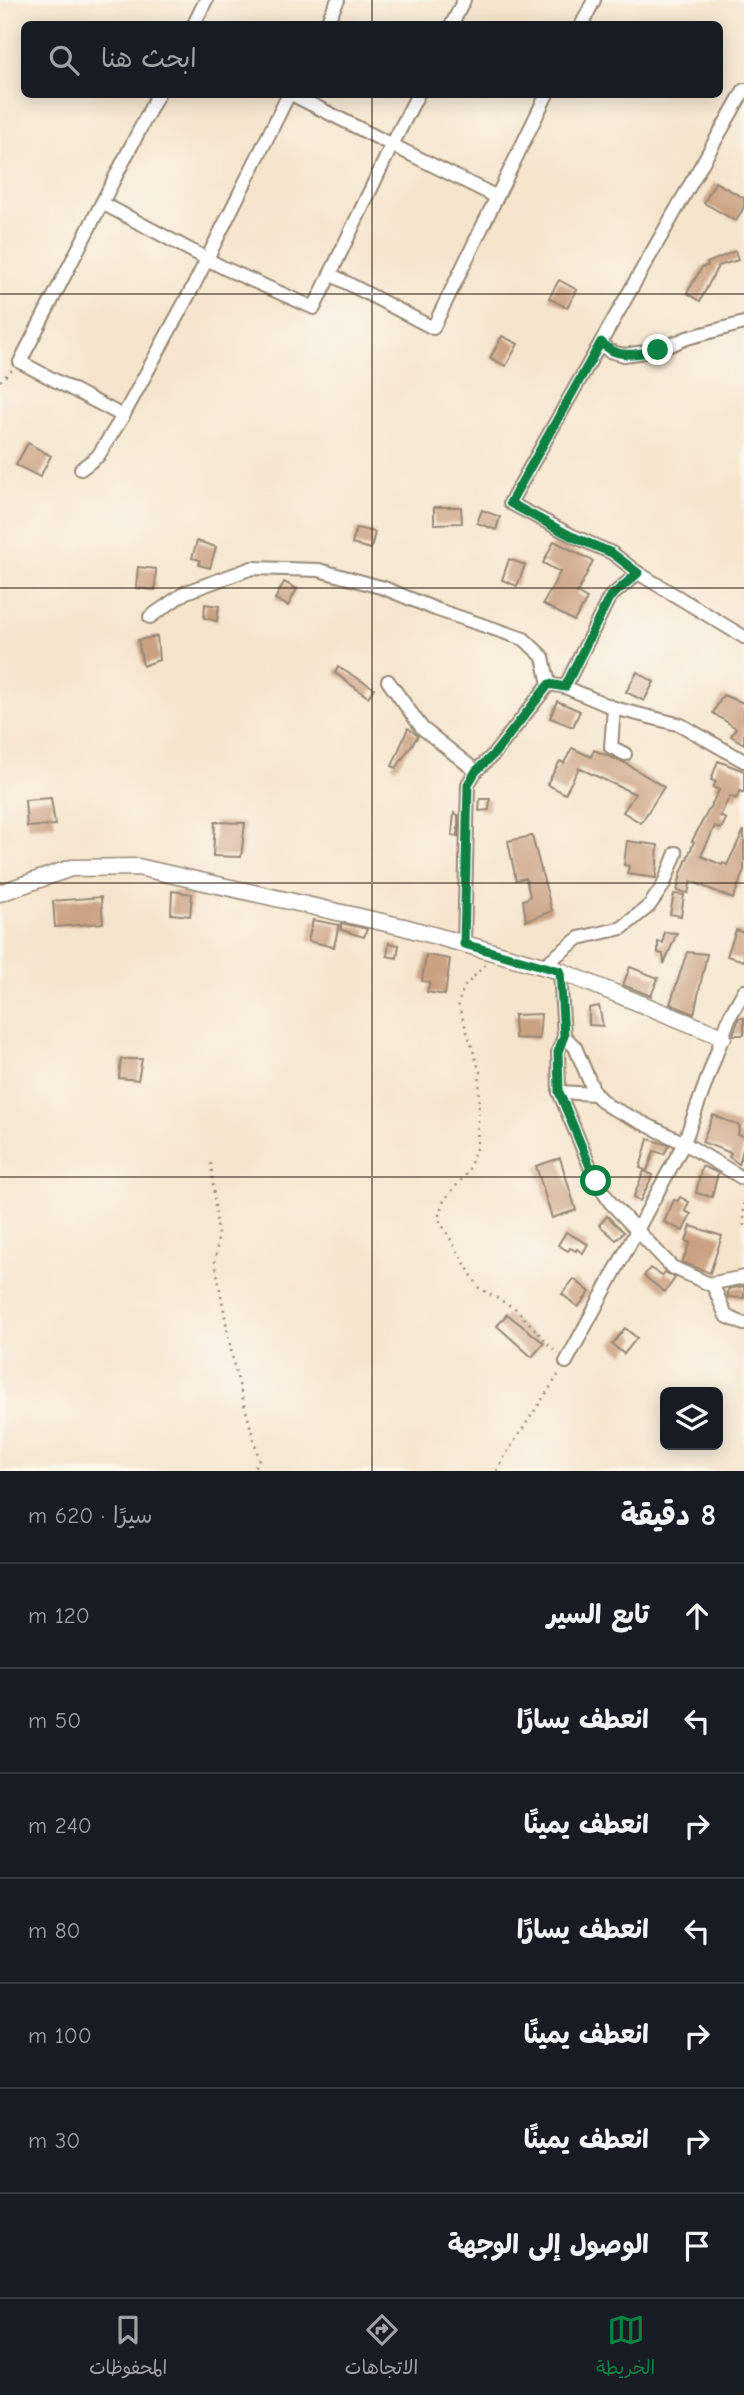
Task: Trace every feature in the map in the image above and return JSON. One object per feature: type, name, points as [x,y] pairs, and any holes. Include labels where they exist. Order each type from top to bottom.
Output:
[{"type":"street","points":[[196,21],[206,0]]},
{"type":"street","points":[[328,21],[338,0]]},
{"type":"street","points":[[454,21],[464,0]]},
{"type":"street","points":[[584,21],[594,0]]},
{"type":"street","points":[[744,90],[510,503],[571,536],[612,553],[638,573],[744,637]]},
{"type":"street","points":[[123,416],[20,362],[156,98]]},
{"type":"street","points":[[81,469],[98,456],[123,416],[207,259],[288,98]]},
{"type":"street","points":[[298,98],[497,197]]},
{"type":"street","points":[[102,203],[207,259],[314,308],[416,98]]},
{"type":"street","points":[[330,274],[433,328],[545,98]]},
{"type":"street","points":[[601,342],[609,351],[624,355],[658,350],[687,338],[744,323]]},
{"type":"street","points":[[150,617],[186,592],[252,568],[319,570],[383,588],[524,639],[543,657],[549,684]]},
{"type":"street","points":[[565,687],[609,598],[638,573]]},
{"type":"street","points":[[388,681],[422,727],[476,771]]},
{"type":"street","points":[[549,684],[565,687],[614,708],[681,725],[744,761]]},
{"type":"street","points":[[464,944],[468,784],[549,684]]},
{"type":"street","points":[[614,708],[611,747],[625,754]]},
{"type":"street","points":[[543,966],[579,938],[622,928],[649,906],[663,886],[676,853]]},
{"type":"street","points":[[0,893],[71,868],[138,867],[404,927],[543,966],[723,1037]]},
{"type":"street","points":[[560,971],[564,1036],[558,1052],[559,1092],[596,1181],[610,1202],[672,1267],[699,1282],[713,1285],[744,1277]]},
{"type":"street","points":[[566,1363],[684,1143],[730,1016],[744,991]]},
{"type":"street","points":[[564,1036],[575,1047],[595,1094],[608,1106],[684,1143],[744,1179]]},
{"type":"street","points":[[559,1092],[595,1094]]},
{"type":"street","points":[[713,1285],[726,1316],[744,1324]]},
{"type":"path","points":[[0,382],[20,362]]},
{"type":"path","points":[[497,953],[464,987],[458,1004],[480,1072],[477,1145],[468,1172],[444,1200],[438,1218],[479,1288],[516,1309],[566,1363],[497,1471]]},
{"type":"path","points":[[211,1163],[218,1238],[215,1262],[234,1366],[259,1459],[252,1471]]},
{"type":"path","points":[[744,1203],[744,1228]]},
{"type":"building","points":[[715,182],[744,198],[744,207],[736,221],[704,203]]},
{"type":"building","points":[[735,251],[738,260],[718,266],[700,301],[687,293],[702,267]]},
{"type":"building","points":[[559,280],[577,290],[567,308],[549,298]]},
{"type":"building","points":[[502,336],[518,344],[506,366],[490,358]]},
{"type":"building","points":[[28,443],[51,456],[40,477],[16,465]]},
{"type":"building","points":[[434,507],[461,507],[462,523],[434,524]]},
{"type":"building","points":[[482,510],[500,517],[496,530],[477,523]]},
{"type":"building","points":[[356,528],[375,532],[371,549],[352,544]]},
{"type":"building","points":[[197,541],[216,547],[210,568],[199,565],[200,560],[192,558]]},
{"type":"building","points":[[554,541],[593,561],[577,593],[587,599],[574,621],[543,604],[560,572],[543,563]]},
{"type":"building","points":[[509,559],[525,565],[517,586],[502,580]]},
{"type":"building","points":[[138,567],[156,569],[155,590],[136,588]]},
{"type":"building","points":[[284,582],[297,589],[288,606],[275,599]]},
{"type":"building","points":[[205,604],[219,606],[217,621],[204,618]]},
{"type":"building","points":[[157,636],[159,660],[143,666],[138,640]]},
{"type":"building","points":[[338,667],[374,688],[368,697],[335,673]]},
{"type":"building","points":[[637,672],[654,682],[644,701],[626,692]]},
{"type":"building","points":[[723,695],[744,703],[744,744],[731,736],[736,728],[713,713]]},
{"type":"building","points":[[557,701],[580,711],[573,727],[550,718]]},
{"type":"building","points":[[408,728],[418,736],[396,768],[392,766]]},
{"type":"building","points":[[572,748],[591,757],[594,750],[625,763],[664,787],[641,823],[623,812],[635,794],[579,768],[565,794],[547,784],[560,761],[564,763]]},
{"type":"building","points":[[718,761],[744,771],[744,793],[740,791],[736,799],[730,796],[720,816],[726,819],[721,829],[715,826],[701,856],[727,865],[744,830],[744,870],[733,899],[691,881],[688,893],[677,891],[681,873],[694,842],[692,841],[719,790],[713,787],[716,782],[711,780]]},
{"type":"building","points":[[51,798],[55,825],[27,827],[25,800]]},
{"type":"building","points":[[480,799],[490,799],[489,810],[479,811]]},
{"type":"building","points":[[454,813],[458,815],[458,837],[452,835]]},
{"type":"building","points":[[215,822],[245,823],[241,857],[213,856]]},
{"type":"building","points":[[532,836],[552,911],[526,921],[523,900],[530,897],[526,878],[516,880],[508,841]]},
{"type":"building","points":[[627,841],[658,845],[656,878],[627,874],[629,866],[624,865]]},
{"type":"building","points":[[172,891],[192,894],[190,916],[171,914]]},
{"type":"building","points":[[674,894],[684,895],[681,916],[670,914]]},
{"type":"building","points":[[101,897],[103,923],[55,927],[53,901]]},
{"type":"building","points":[[313,920],[339,925],[334,947],[308,941]]},
{"type":"building","points":[[341,923],[367,929],[364,937],[341,930]]},
{"type":"building","points":[[736,930],[744,933],[744,961],[727,956]]},
{"type":"building","points":[[664,932],[677,933],[664,964],[663,954],[658,953],[658,942],[663,943]]},
{"type":"building","points":[[389,943],[399,945],[397,958],[387,956]]},
{"type":"building","points":[[687,952],[707,954],[694,1014],[670,1004]]},
{"type":"building","points":[[426,955],[450,959],[445,995],[427,992],[430,982],[422,981]]},
{"type":"building","points":[[630,967],[658,978],[651,996],[623,985]]},
{"type":"building","points":[[599,1006],[603,1026],[589,1025],[589,1008]]},
{"type":"building","points":[[541,1014],[539,1039],[515,1038],[514,1015]]},
{"type":"building","points":[[739,1018],[744,1018],[744,1035],[733,1035]]},
{"type":"building","points":[[121,1059],[142,1059],[138,1080],[119,1078]]},
{"type":"building","points":[[713,1115],[740,1126],[738,1135],[744,1136],[744,1146],[739,1164],[729,1157],[731,1153],[702,1142]]},
{"type":"building","points":[[648,1139],[669,1145],[664,1154],[654,1151],[647,1171],[640,1168]]},
{"type":"building","points":[[560,1158],[576,1210],[552,1218],[536,1166]]},
{"type":"building","points":[[702,1166],[718,1173],[712,1197],[696,1193]]},
{"type":"building","points":[[644,1171],[653,1175],[640,1201],[633,1198]]},
{"type":"building","points":[[680,1197],[689,1202],[685,1211],[691,1214],[683,1231],[664,1222],[674,1200],[678,1201]]},
{"type":"building","points":[[607,1216],[624,1232],[616,1240],[599,1225]]},
{"type":"building","points":[[691,1226],[722,1236],[710,1273],[682,1262],[690,1243],[686,1241]]},
{"type":"building","points":[[566,1232],[588,1244],[583,1253],[570,1248],[568,1251],[558,1245]]},
{"type":"building","points":[[650,1268],[662,1276],[665,1272],[675,1278],[665,1292],[644,1276]]},
{"type":"building","points":[[574,1279],[590,1292],[578,1307],[562,1294]]},
{"type":"building","points":[[744,1286],[744,1298],[728,1297],[728,1289]]},
{"type":"building","points":[[507,1314],[544,1343],[532,1357],[497,1326]]},
{"type":"building","points":[[625,1328],[637,1338],[624,1354],[612,1344]]},
{"type":"route","points":[[596,1181],[559,1092],[558,1052],[564,1036],[560,971],[464,944],[468,784],[549,684],[565,687],[609,598],[638,573],[612,553],[571,536],[510,503],[601,342],[609,351],[624,355],[658,350]]}]
